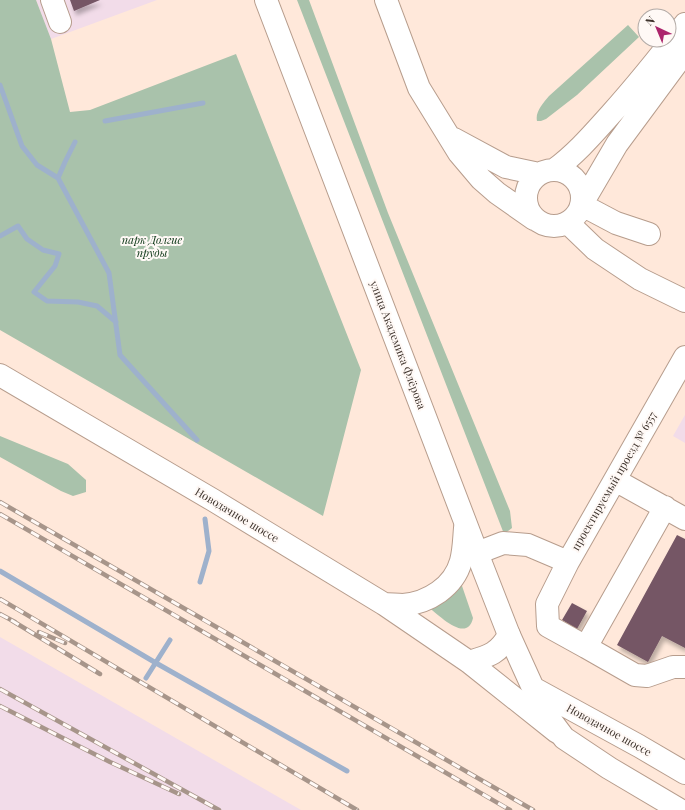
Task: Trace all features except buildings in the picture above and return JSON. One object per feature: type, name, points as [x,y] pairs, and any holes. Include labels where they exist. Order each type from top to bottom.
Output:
[{"type":"street","points":[[52,0],[60,22]]},
{"type":"street","name":"улица Академика Флёрова","points":[[266,0],[476,553],[532,688]]},
{"type":"street","points":[[386,0],[420,88],[459,153],[481,179],[511,204],[542,224],[550,227],[560,226],[575,218],[582,203],[617,144],[685,52]]},
{"type":"street","points":[[534,219],[529,212],[526,203],[528,186],[533,180],[572,157],[640,81],[685,24]]},
{"type":"street","points":[[449,136],[479,154],[506,167],[546,172],[562,171],[569,174],[580,186],[582,203]]},
{"type":"street","points":[[582,203],[616,223],[649,234]]},
{"type":"street","points":[[568,223],[595,249],[633,274],[685,301]]},
{"type":"street","name":"проектируемый проезд № 6557","points":[[476,553],[503,543],[528,546],[568,562],[685,357]]},
{"type":"street","name":"Новодачное шоссе","points":[[0,375],[213,500],[384,604],[469,662],[564,738],[609,768],[680,810]]},
{"type":"street","points":[[615,480],[685,519]]},
{"type":"street","points":[[586,647],[665,507]]},
{"type":"street","points":[[384,604],[402,605],[430,598],[443,589],[453,579],[460,563],[464,547],[465,522]]},
{"type":"street","points":[[568,562],[547,604],[548,626],[635,675],[647,676],[673,667],[685,667]]},
{"type":"street","points":[[469,662],[487,657],[494,653],[501,647],[509,634]]},
{"type":"street","name":"Новодачное шоссе","points":[[469,662],[532,688],[639,746],[685,773]]},
{"type":"street","name":"Новодачное шоссе","points":[[532,688],[546,714],[564,738]]},
{"type":"shaded area","points":[[36,0],[157,0],[51,39]]},
{"type":"shaded area","points":[[685,415],[685,443],[673,436]]},
{"type":"shaded area","points":[[0,637],[301,810],[0,810]]},
{"type":"green space","name":"парк Долгие пруды","points":[[0,0],[36,0],[51,39],[70,112],[90,110],[236,54],[361,370],[323,516],[0,330]]},
{"type":"green space","points":[[297,0],[309,0],[388,213],[510,511],[512,528],[504,534]]},
{"type":"green space","points":[[628,25],[637,35],[637,39],[577,95],[546,119],[537,121],[538,111],[549,96]]},
{"type":"green space","points":[[0,436],[68,464],[86,480],[86,492],[73,496],[61,491],[0,457]]},
{"type":"green space","points":[[461,583],[473,618],[470,625],[465,628],[459,628],[452,625],[428,607]]},
{"type":"waterway","points":[[0,85],[22,146],[37,165],[58,178],[109,273],[120,355],[197,440]]},
{"type":"waterway","points":[[105,121],[203,103]]},
{"type":"waterway","points":[[58,178],[75,142]]},
{"type":"waterway","points":[[0,236],[18,226],[27,239],[43,250],[59,254],[55,266],[34,292],[47,301],[78,302],[97,306],[116,322]]},
{"type":"waterway","points":[[200,582],[209,551],[205,519]]},
{"type":"waterway","points":[[0,571],[156,663],[347,771]]},
{"type":"waterway","points":[[146,678],[170,640]]},
{"type":"railway","points":[[0,502],[533,810]]},
{"type":"railway","points":[[0,514],[510,810]]},
{"type":"railway","points":[[0,599],[357,810]]},
{"type":"railway","points":[[0,614],[15,622]]},
{"type":"railway","points":[[11,620],[100,674]]},
{"type":"railway","points":[[39,632],[65,643]]},
{"type":"railway","points":[[0,689],[219,810]]},
{"type":"railway","points":[[0,706],[110,762],[179,794]]}]
